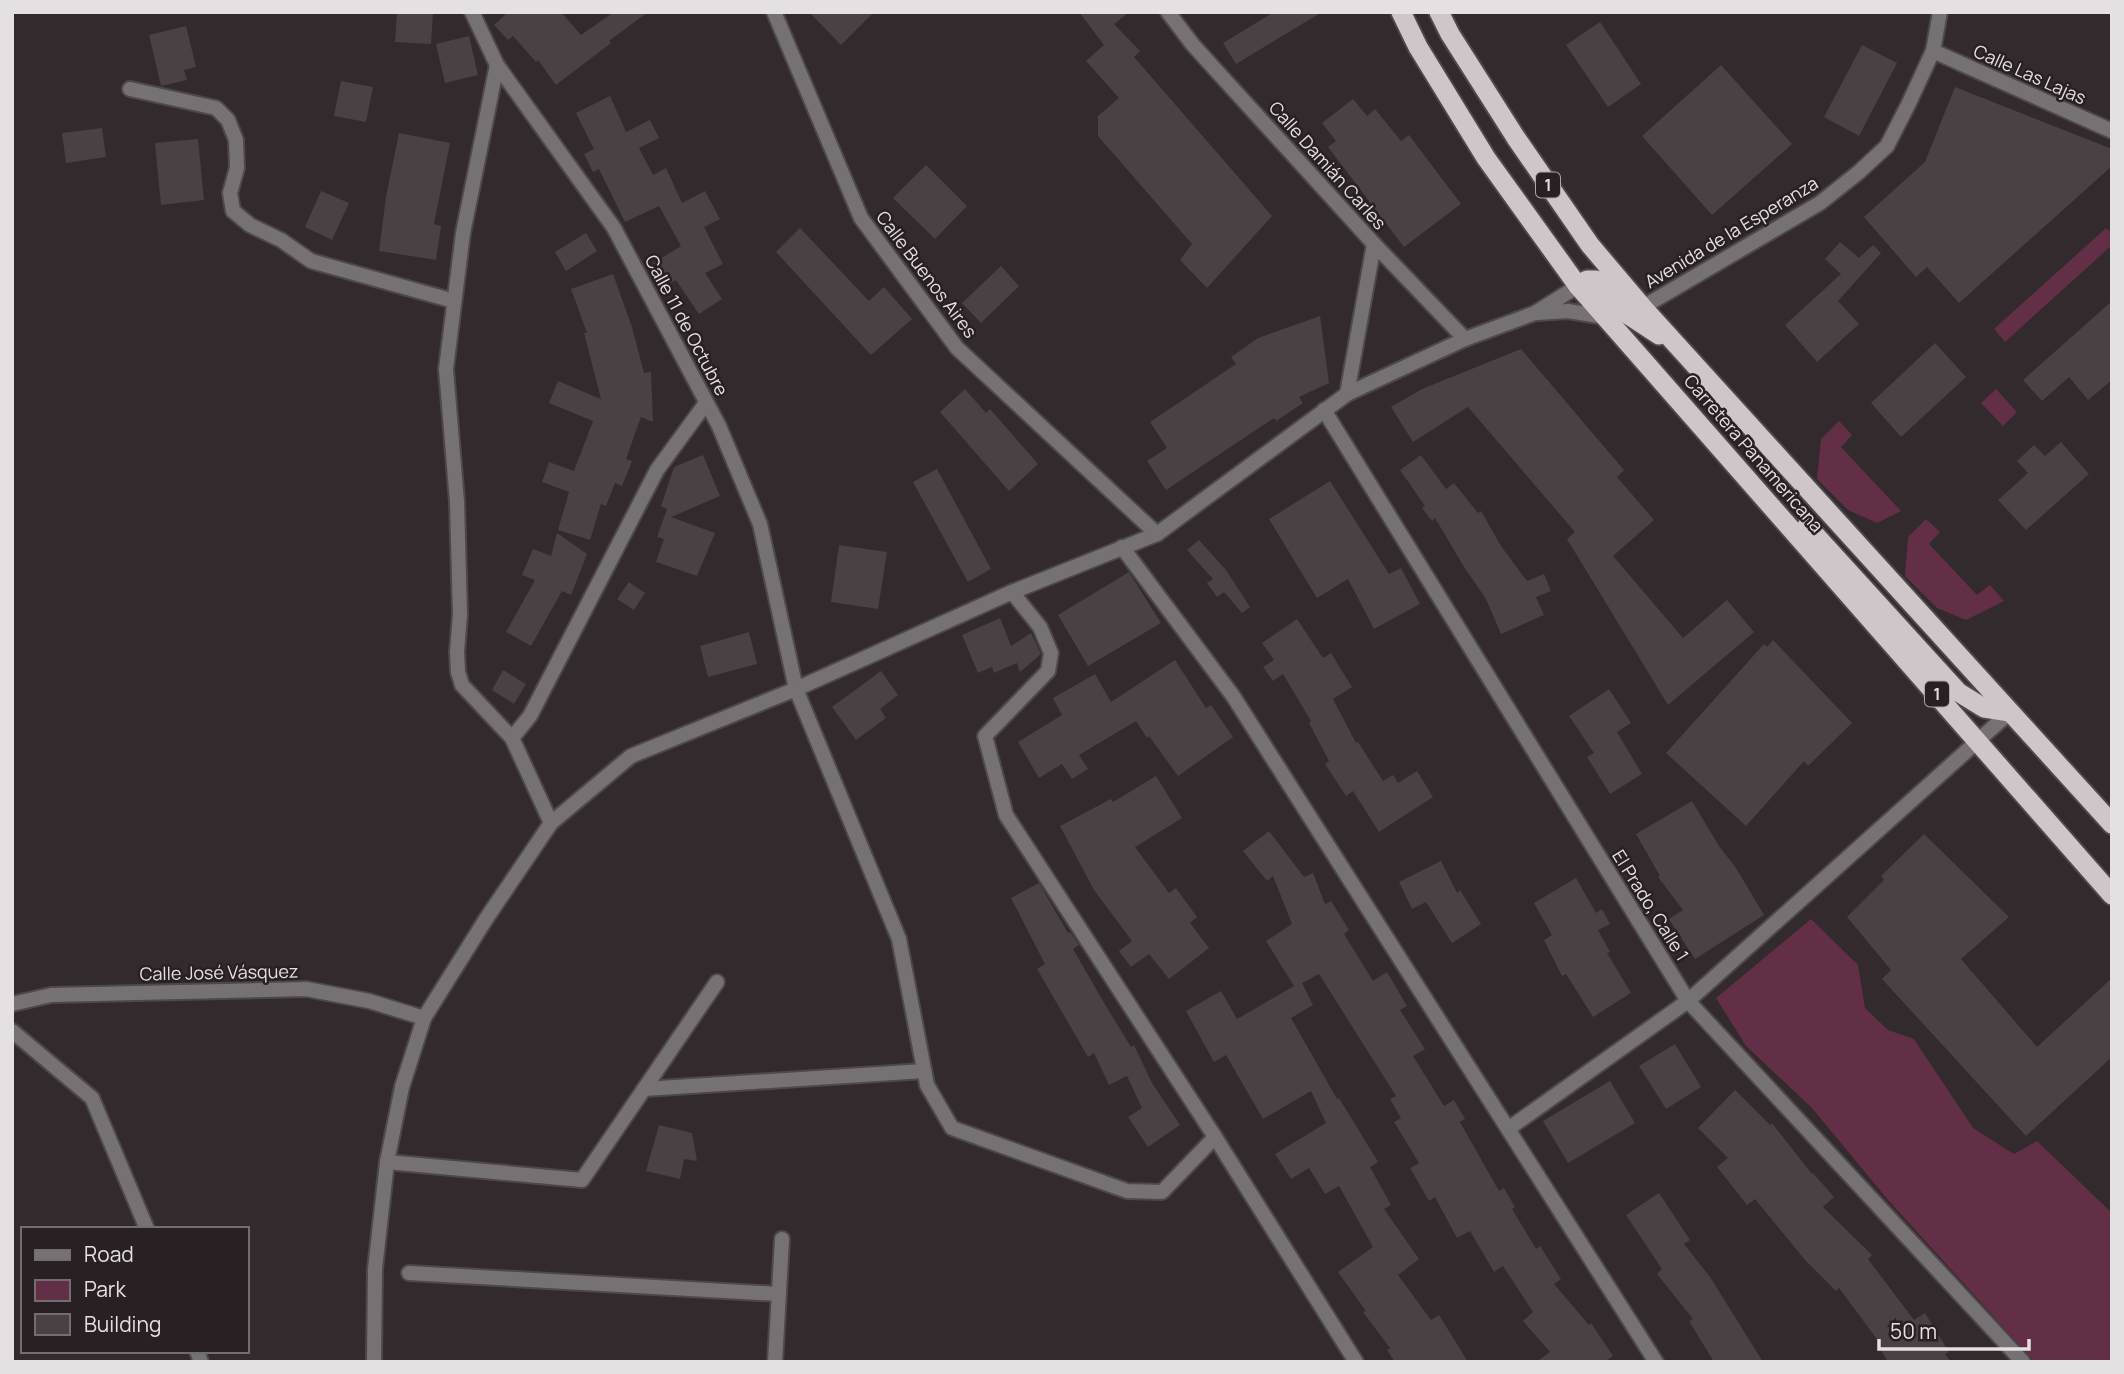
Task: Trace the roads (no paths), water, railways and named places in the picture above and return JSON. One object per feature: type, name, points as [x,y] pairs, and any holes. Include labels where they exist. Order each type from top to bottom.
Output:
[{"type":"highway","name":"Carretera Panamericana","points":[[1401,12],[1418,47],[1486,158],[1578,286],[2112,895]]},
{"type":"highway","name":"Carretera Panamericana","points":[[1438,12],[1516,138],[1590,245],[1643,307],[2112,824]]},
{"type":"highway","points":[[1578,286],[1587,280],[1596,280],[1628,314],[1677,344]]},
{"type":"highway","name":"1","points":[[1762,494],[1778,498],[1792,509],[1958,692],[1984,708],[2010,712]]},
{"type":"street","name":"Calle 11 de Octubre","points":[[472,12],[497,65],[614,228],[719,426],[760,524],[796,689],[899,939],[927,1085],[952,1128],[1127,1191],[1162,1192],[1215,1137]]},
{"type":"street","name":"Calle Buenos Aires","points":[[774,12],[861,218],[948,338],[1157,534]]},
{"type":"street","name":"Calle Damián Carles","points":[[1168,12],[1193,46],[1465,339]]},
{"type":"street","name":"Avenida de la Esperanza","points":[[1643,307],[1820,203],[1859,173],[1887,146],[1933,51],[1940,12]]},
{"type":"street","name":"Calle Las Lajas","points":[[1933,51],[2112,131]]},
{"type":"street","points":[[497,65],[463,233],[446,369],[457,502],[460,615],[458,672],[462,685],[512,738],[551,823]]},
{"type":"street","points":[[130,89],[216,108],[228,120],[236,140],[237,168],[230,193],[233,211],[250,225],[281,240],[311,261],[454,301]]},
{"type":"street","points":[[1347,394],[1374,244]]},
{"type":"street","points":[[374,1362],[375,1269],[387,1162],[402,1087],[424,1018],[551,823],[631,756],[796,689],[1012,592],[1157,534],[1347,394],[1465,339],[1535,313],[1578,286]]},
{"type":"street","points":[[1535,313],[1568,311],[1605,317]]},
{"type":"street","points":[[512,738],[530,716],[657,470],[706,402]]},
{"type":"street","name":"El Prado, Calle 1","points":[[1324,410],[1688,1001],[2023,1362]]},
{"type":"street","points":[[1122,547],[1233,696],[1656,1362]]},
{"type":"street","points":[[1012,592],[1040,627],[1051,653],[1048,671],[985,736],[1006,815],[1215,1137],[1356,1362]]},
{"type":"street","points":[[1508,1129],[1688,1001],[2010,712]]},
{"type":"street","points":[[387,1162],[582,1180],[718,982]]},
{"type":"street","name":"Calle José Vásquez","points":[[12,1004],[51,995],[306,989],[369,1001],[424,1018]]},
{"type":"street","points":[[12,1031],[92,1098],[146,1227]]},
{"type":"street","points":[[644,1089],[924,1071]]},
{"type":"street","points":[[775,1362],[782,1239]]},
{"type":"street","points":[[408,1273],[779,1294]]}]
